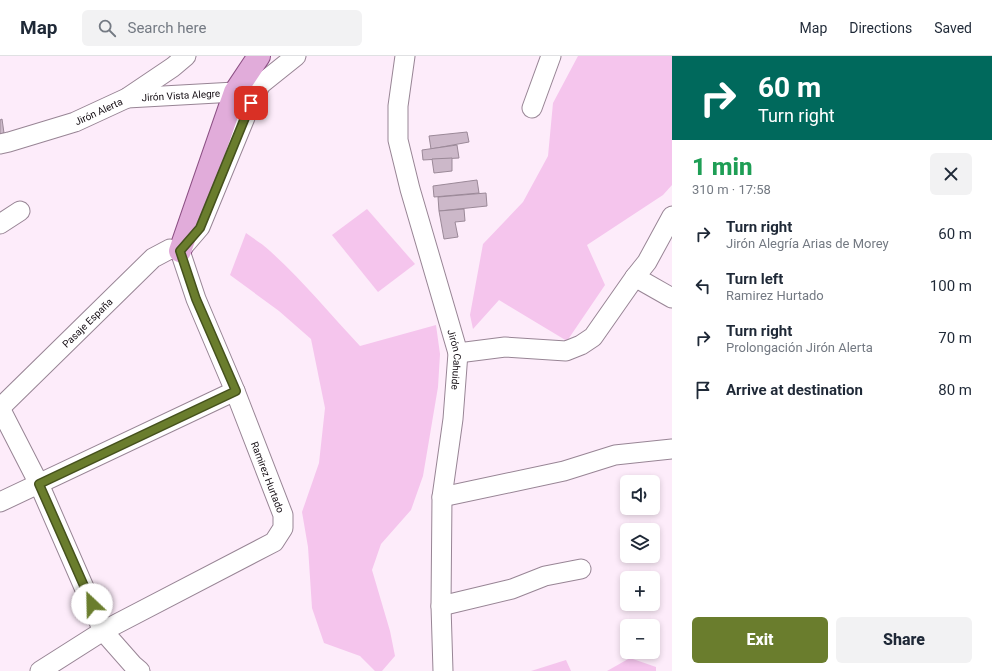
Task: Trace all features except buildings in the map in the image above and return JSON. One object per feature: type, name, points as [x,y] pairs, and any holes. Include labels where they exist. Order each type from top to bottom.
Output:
[{"type":"main road","points":[[180,251],[235,92],[259,56]]},
{"type":"street","name":"Jirón Alerta","points":[[0,144],[75,122],[127,98],[173,67],[186,56]]},
{"type":"street","points":[[180,251],[200,228],[251,103],[261,84],[296,56]]},
{"type":"street","name":"Jirón Cahuide","points":[[405,56],[398,106],[398,140],[410,188],[458,353],[453,419],[442,497],[441,606],[444,671]]},
{"type":"street","points":[[532,108],[551,56]]},
{"type":"street","name":"Jirón Vista Alegre","points":[[127,98],[235,92]]},
{"type":"street","points":[[0,224],[20,212]]},
{"type":"street","points":[[458,353],[506,347],[566,351],[581,345],[593,337],[647,262],[672,216]]},
{"type":"street","name":"Pasaje España","points":[[0,408],[153,258],[170,249],[180,251]]},
{"type":"street","name":"Ramirez Hurtado","points":[[40,671],[103,631],[274,542],[284,528],[284,514],[236,391],[196,299],[180,251]]},
{"type":"street","points":[[635,277],[672,298]]},
{"type":"street","points":[[0,502],[236,391]]},
{"type":"street","points":[[0,408],[39,484],[103,631],[140,671]]},
{"type":"street","points":[[442,497],[564,471],[615,455],[672,449]]},
{"type":"street","points":[[441,606],[512,589],[545,576],[582,569]]},
{"type":"shaded area","points":[[578,56],[672,56],[672,185],[663,195],[587,245],[605,285],[567,341],[499,300],[473,329],[470,315],[483,244],[523,202],[548,156],[553,103]]},
{"type":"shaded area","points":[[367,209],[415,264],[378,292],[332,235]]},
{"type":"shaded area","points":[[246,233],[282,262],[360,346],[436,325],[440,354],[438,387],[423,476],[411,510],[381,544],[372,570],[390,631],[395,656],[382,671],[375,671],[360,656],[324,643],[312,608],[308,547],[302,512],[319,463],[325,408],[311,339],[279,311],[230,275]]},
{"type":"shaded area","points":[[628,659],[633,659],[656,667],[656,671],[607,671]]},
{"type":"shaded area","points":[[566,660],[571,671],[531,671]]},
{"type":"route","points":[[92,604],[39,484],[236,391],[196,299],[180,251],[200,228],[251,103]]}]
